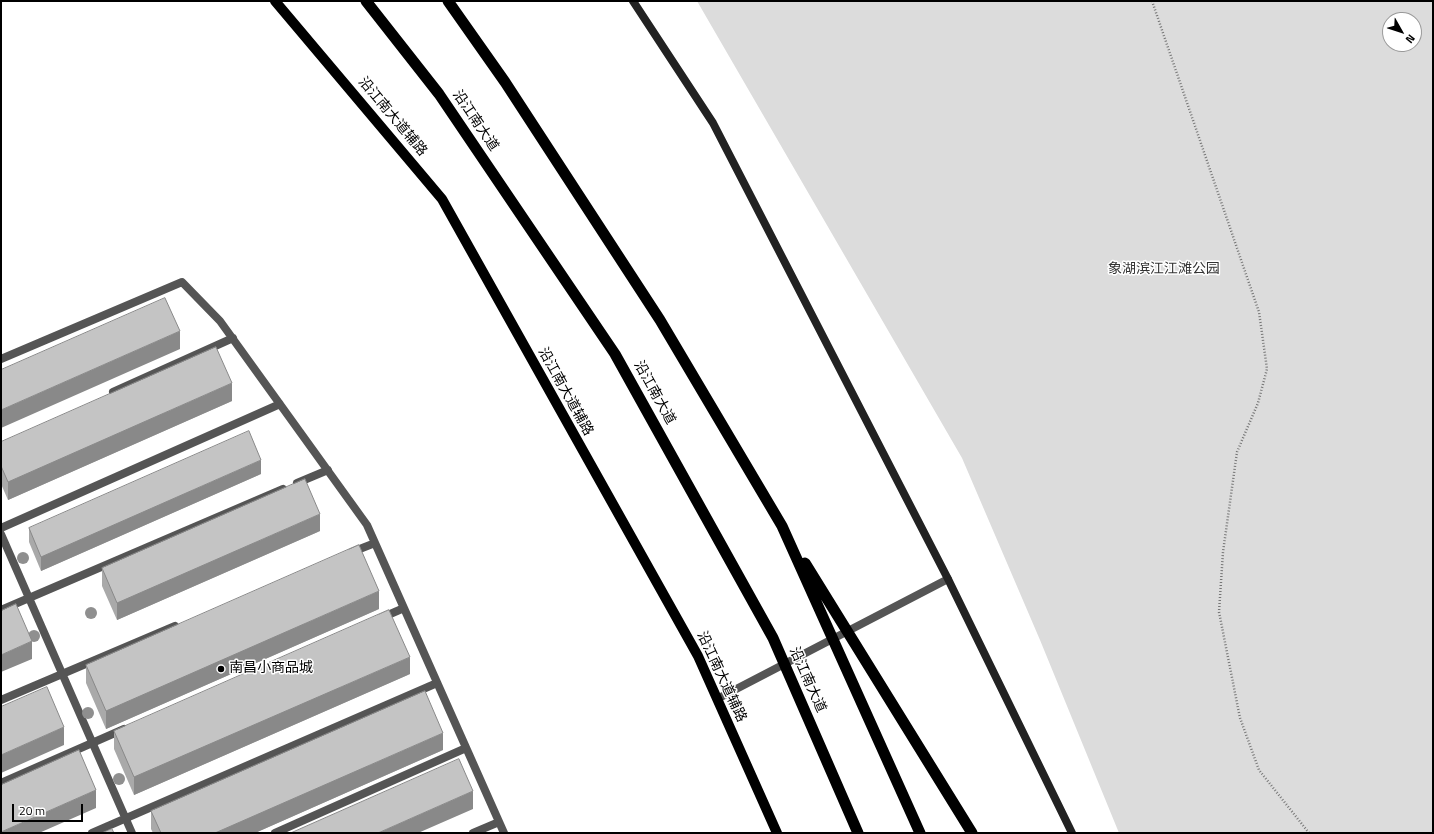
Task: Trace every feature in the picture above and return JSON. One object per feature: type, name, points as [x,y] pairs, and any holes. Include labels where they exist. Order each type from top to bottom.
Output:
[{"type":"highway","name":"沿江南大道","points":[[366,1],[439,94],[615,354],[773,638],[858,833]]},
{"type":"highway","points":[[448,1],[509,89],[660,320],[782,526],[972,833]]},
{"type":"highway","points":[[782,526],[920,833]]},
{"type":"main road","name":"沿江南大道辅路","points":[[275,1],[293,20],[442,198],[698,656],[777,833]]},
{"type":"main road","points":[[633,1],[713,123],[948,579],[1072,833]]},
{"type":"street","points":[[1,359],[182,282],[220,321],[368,525],[504,833]]},
{"type":"street","points":[[102,397],[233,338]]},
{"type":"street","points":[[1,528],[280,404]]},
{"type":"street","points":[[1,610],[328,470]]},
{"type":"street","points":[[1,534],[132,833]]},
{"type":"street","points":[[346,555],[375,542]]},
{"type":"street","points":[[717,699],[948,579]]},
{"type":"street","points":[[375,621],[404,608]]},
{"type":"street","points":[[1,700],[186,622]]},
{"type":"street","points":[[92,833],[437,683]]},
{"type":"street","points":[[1,783],[129,727]]},
{"type":"street","points":[[275,833],[466,748]]},
{"type":"street","points":[[473,833],[499,822]]},
{"type":"path","points":[[1152,1],[1259,312],[1267,369],[1258,403],[1237,452],[1223,552],[1219,612],[1240,718],[1260,770],[1309,833]]},
{"type":"green space","name":"象湖滨江江滩公园","points":[[697,1],[1433,1],[1433,833],[1119,833],[1040,640],[962,458]]},
{"type":"building","points":[[165,298],[180,331],[1,410],[1,370]]},
{"type":"building","points":[[216,347],[232,383],[8,482],[1,466],[1,442]]},
{"type":"building","points":[[249,431],[261,460],[41,557],[29,528]]},
{"type":"building","points":[[305,479],[320,514],[117,603],[102,568]]},
{"type":"building","points":[[359,545],[379,591],[106,711],[86,665]]},
{"type":"building","points":[[16,604],[32,641],[1,655],[1,611]]},
{"type":"building","points":[[389,610],[410,657],[134,777],[114,731]]},
{"type":"building","points":[[47,687],[64,727],[1,755],[1,707]]},
{"type":"building","points":[[425,691],[443,733],[215,833],[161,833],[151,811]]},
{"type":"building","points":[[79,750],[96,790],[1,832],[1,785]]},
{"type":"building","points":[[459,759],[473,791],[378,833],[291,833]]},
{"type":"building","points":[[112,829],[114,833],[102,833]]},
{"type":"place","name":"南昌小商品城","points":[[221,669]]}]
